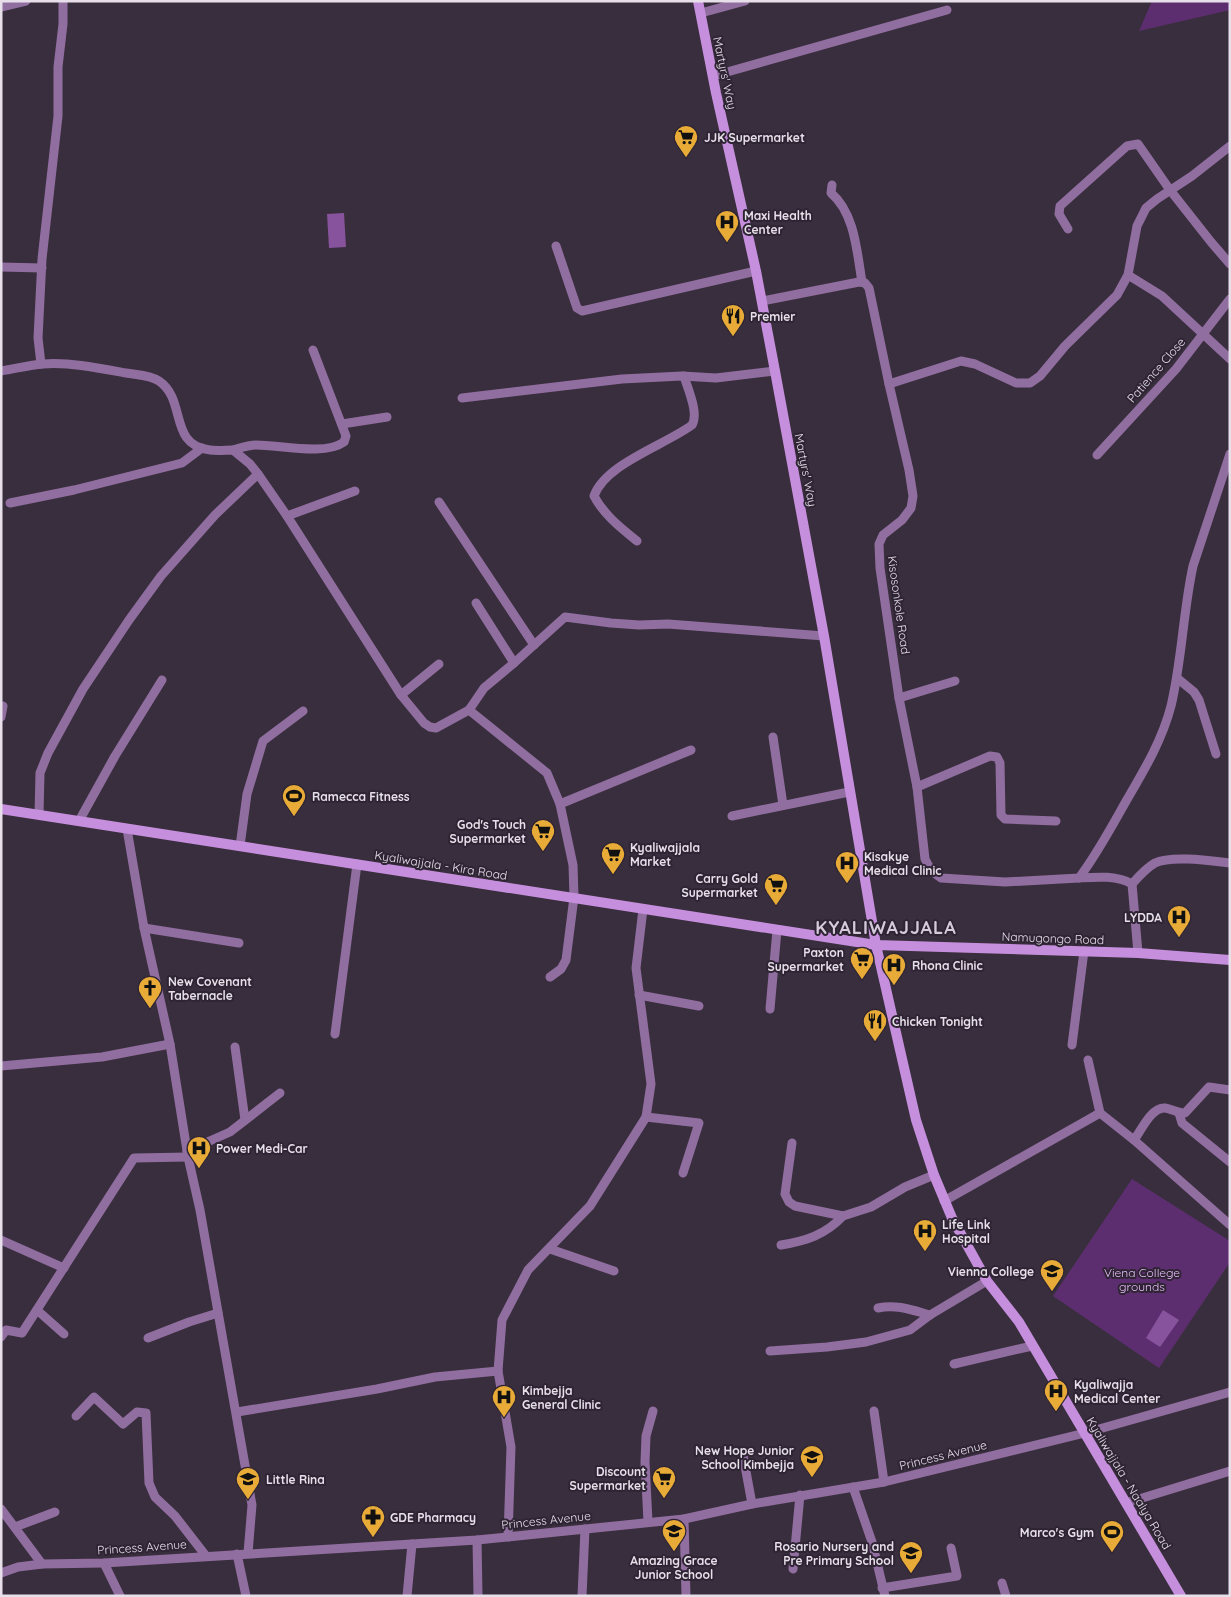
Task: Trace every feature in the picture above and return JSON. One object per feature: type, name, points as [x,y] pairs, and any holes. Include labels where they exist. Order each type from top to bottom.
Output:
[{"type":"main road","name":"Martyrs' Way","points":[[698,1],[762,301],[824,636],[876,945]]},
{"type":"main road","name":"Kyaliwajjala - Kira Road","points":[[1,809],[876,945]]},
{"type":"main road","name":"Namugongo Road","points":[[876,945],[1138,953],[1230,960]]},
{"type":"main road","name":"Kyaliwajjala - Naalya Road","points":[[876,945],[905,1079],[916,1120],[944,1201],[987,1281],[1019,1322],[1181,1596]]},
{"type":"street","points":[[1,7],[26,1]]},
{"type":"street","points":[[41,364],[38,338],[42,268],[58,116],[62,1]]},
{"type":"street","points":[[701,13],[745,1]]},
{"type":"street","points":[[713,76],[947,10]]},
{"type":"street","points":[[1068,229],[1059,214],[1060,206],[1126,146],[1138,144],[1170,190],[1210,242],[1230,264]]},
{"type":"street","points":[[889,384],[961,361],[974,364],[1016,383],[1030,383],[1040,376],[1065,346],[1117,295],[1128,275],[1137,226],[1141,216],[1157,199],[1192,176],[1230,146]]},
{"type":"street","name":"Kisosonkole Road","points":[[832,185],[831,193],[839,200],[851,223],[862,282],[870,288],[913,496],[911,508],[902,520],[883,535],[879,544],[880,568],[899,698],[917,787],[925,859],[934,874],[941,878],[1005,882],[1079,878],[1116,879],[1126,880],[1132,884]]},
{"type":"street","points":[[556,246],[577,308],[582,311],[756,270]]},
{"type":"street","points":[[1,267],[42,268]]},
{"type":"street","points":[[1128,275],[1162,296],[1230,359]]},
{"type":"street","points":[[762,301],[862,282]]},
{"type":"street","name":"Patience Close","points":[[1097,455],[1176,369],[1230,299]]},
{"type":"street","points":[[1,371],[41,364],[59,364],[150,377],[169,390],[175,404],[180,427],[186,437],[195,446],[210,450],[233,450],[254,445],[320,449],[335,447],[344,442],[346,436],[313,350]]},
{"type":"street","points":[[462,398],[622,379],[684,376],[716,378],[775,371]]},
{"type":"street","points":[[637,541],[614,522],[599,506],[594,496],[604,480],[616,470],[692,426],[695,420],[694,411],[684,376]]},
{"type":"street","points":[[342,424],[387,417]]},
{"type":"street","points":[[10,503],[74,490],[182,463],[202,448]]},
{"type":"street","points":[[233,450],[250,464],[258,474],[287,516],[401,695],[424,723],[430,727],[436,728],[468,710],[484,688],[565,617],[571,616],[620,624],[668,624],[824,636]]},
{"type":"street","points":[[1079,878],[1106,837],[1159,741],[1171,707],[1177,678],[1193,566],[1230,454]]},
{"type":"street","points":[[39,815],[40,773],[48,753],[83,689],[129,620],[162,576],[215,516],[258,474]]},
{"type":"street","points":[[287,516],[355,491]]},
{"type":"street","points":[[439,502],[534,645]]},
{"type":"street","points":[[476,603],[514,663]]},
{"type":"street","points":[[401,695],[439,664]]},
{"type":"street","points":[[1177,678],[1194,692],[1199,700],[1216,754]]},
{"type":"street","points":[[79,821],[106,772],[162,680]]},
{"type":"street","points":[[899,698],[955,681]]},
{"type":"street","points":[[1,717],[3,706]]},
{"type":"street","points":[[468,710],[547,773],[560,804],[573,865],[574,897],[566,960],[561,969],[550,977]]},
{"type":"street","points":[[240,846],[247,794],[263,741],[302,711]]},
{"type":"street","points":[[773,737],[783,805]]},
{"type":"street","points":[[560,804],[690,750]]},
{"type":"street","points":[[917,787],[990,756],[997,757],[1000,763],[1001,815],[1005,819],[1056,821]]},
{"type":"street","points":[[732,816],[849,792]]},
{"type":"street","points":[[127,829],[144,928],[170,1044],[188,1154],[200,1210],[252,1505],[248,1553]]},
{"type":"street","points":[[1138,953],[1132,884],[1149,867],[1158,862],[1186,860],[1230,863]]},
{"type":"street","points":[[334,1034],[357,864]]},
{"type":"street","points":[[508,1537],[511,1448],[498,1371],[502,1320],[528,1270],[590,1206],[646,1117],[651,1084],[636,968],[643,909]]},
{"type":"street","points":[[144,928],[239,943]]},
{"type":"street","points":[[770,1009],[777,930]]},
{"type":"street","points":[[1072,1045],[1084,952]]},
{"type":"street","points":[[639,995],[699,1006]]},
{"type":"street","points":[[1,1066],[102,1057],[170,1044]]},
{"type":"street","points":[[235,1047],[245,1120]]},
{"type":"street","points":[[1088,1060],[1100,1113],[1134,1140],[1230,1225]]},
{"type":"street","points":[[1134,1140],[1152,1114],[1158,1109],[1164,1108],[1185,1113],[1209,1086],[1230,1090]]},
{"type":"street","points":[[1,1337],[6,1330],[22,1333],[134,1158],[188,1154],[230,1132],[280,1093]]},
{"type":"street","points":[[944,1201],[1100,1113]]},
{"type":"street","points":[[1179,1113],[1182,1123],[1230,1162]]},
{"type":"street","points":[[646,1117],[699,1123],[683,1173]]},
{"type":"street","points":[[792,1143],[785,1194],[789,1202],[795,1206],[843,1216],[872,1207],[905,1187],[934,1175]]},
{"type":"street","points":[[781,1245],[804,1242],[822,1234],[835,1225],[843,1216]]},
{"type":"street","points":[[1,1240],[64,1268]]},
{"type":"street","points":[[550,1249],[614,1271]]},
{"type":"street","points":[[770,1351],[866,1342],[910,1330],[930,1315],[987,1281]]},
{"type":"street","points":[[878,1308],[886,1306],[901,1307],[930,1315]]},
{"type":"street","points":[[37,1310],[64,1334]]},
{"type":"street","points":[[148,1338],[218,1313]]},
{"type":"street","points":[[954,1364],[1032,1346]]},
{"type":"street","points":[[236,1412],[377,1390],[435,1376],[498,1371]]},
{"type":"street","name":"Princess Avenue","points":[[1,1573],[18,1567],[42,1564],[104,1563],[477,1540],[684,1519],[800,1495],[884,1482],[1085,1433],[1230,1392]]},
{"type":"street","points":[[76,1416],[94,1397],[123,1424],[137,1412],[146,1413],[149,1483],[155,1497],[174,1516],[206,1556]]},
{"type":"street","points":[[874,1411],[884,1482]]},
{"type":"street","points":[[648,1522],[644,1462],[646,1436],[654,1412]]},
{"type":"street","points":[[743,1455],[752,1504]]},
{"type":"street","points":[[1126,1503],[1230,1471]]},
{"type":"street","points":[[853,1487],[872,1542],[883,1592],[957,1576],[951,1548]]},
{"type":"street","points":[[793,1569],[800,1495]]},
{"type":"street","points":[[1,1509],[42,1564]]},
{"type":"street","points":[[14,1527],[55,1512]]},
{"type":"street","points":[[684,1519],[686,1596]]},
{"type":"street","points":[[582,1596],[585,1529]]},
{"type":"street","points":[[477,1540],[478,1596]]},
{"type":"street","points":[[407,1596],[412,1544]]},
{"type":"street","points":[[237,1554],[246,1596]]},
{"type":"street","points":[[104,1563],[120,1596]]},
{"type":"street","points":[[1002,1583],[1006,1596]]},
{"type":"green space","points":[[1152,1],[1230,1],[1230,10],[1139,31]]},
{"type":"green space","name":"Viena College grounds","points":[[1132,1179],[1230,1241],[1230,1262],[1159,1368],[1053,1296]]},
{"type":"shaded area","points":[[344,213],[346,247],[329,248],[327,214]]},
{"type":"shaded area","points":[[1163,1310],[1179,1320],[1160,1347],[1146,1338]]},
{"type":"place","name":"JJK Supermarket","points":[[686,158]]},
{"type":"place","name":"Maxi Health Center","points":[[727,243]]},
{"type":"place","name":"Premier","points":[[733,337]]},
{"type":"place","name":"Ramecca Fitness","points":[[294,817]]},
{"type":"place","name":"God's Touch Supermarket","points":[[543,852]]},
{"type":"place","name":"Kyaliwajjala Market","points":[[613,875]]},
{"type":"place","name":"Kisakye Medical Clinic","points":[[847,884]]},
{"type":"place","name":"Carry Gold Supermarket","points":[[776,906]]},
{"type":"place","name":"LYDDA","points":[[1179,938]]},
{"type":"place","name":"Paxton Supermarket","points":[[862,980]]},
{"type":"place","name":"Rhona Clinic","points":[[894,986]]},
{"type":"place","name":"New Covenant Tabernacle","points":[[150,1009]]},
{"type":"place","name":"Chicken Tonight","points":[[875,1042]]},
{"type":"place","name":"Power Medi-Car","points":[[199,1169]]},
{"type":"place","name":"Life Link Hospital","points":[[925,1252]]},
{"type":"place","name":"Vienna College","points":[[1052,1292]]},
{"type":"place","name":"Kyaliwajja Medical Center","points":[[1056,1412]]},
{"type":"place","name":"Kimbejja General Clinic","points":[[504,1418]]},
{"type":"place","name":"New Hope Junior School Kimbejja","points":[[812,1478]]},
{"type":"place","name":"Discount Supermarket","points":[[664,1499]]},
{"type":"place","name":"Little Rina","points":[[248,1500]]},
{"type":"place","name":"GDE Pharmacy","points":[[373,1538]]},
{"type":"place","name":"Amazing Grace Junior School","points":[[674,1552]]},
{"type":"place","name":"Marco's Gym","points":[[1112,1553]]},
{"type":"place","name":"Rosario Nursery and Pre Primary School","points":[[911,1574]]},
{"type":"district","name":"KYALIWAJJALA","points":[[886,927]]}]
